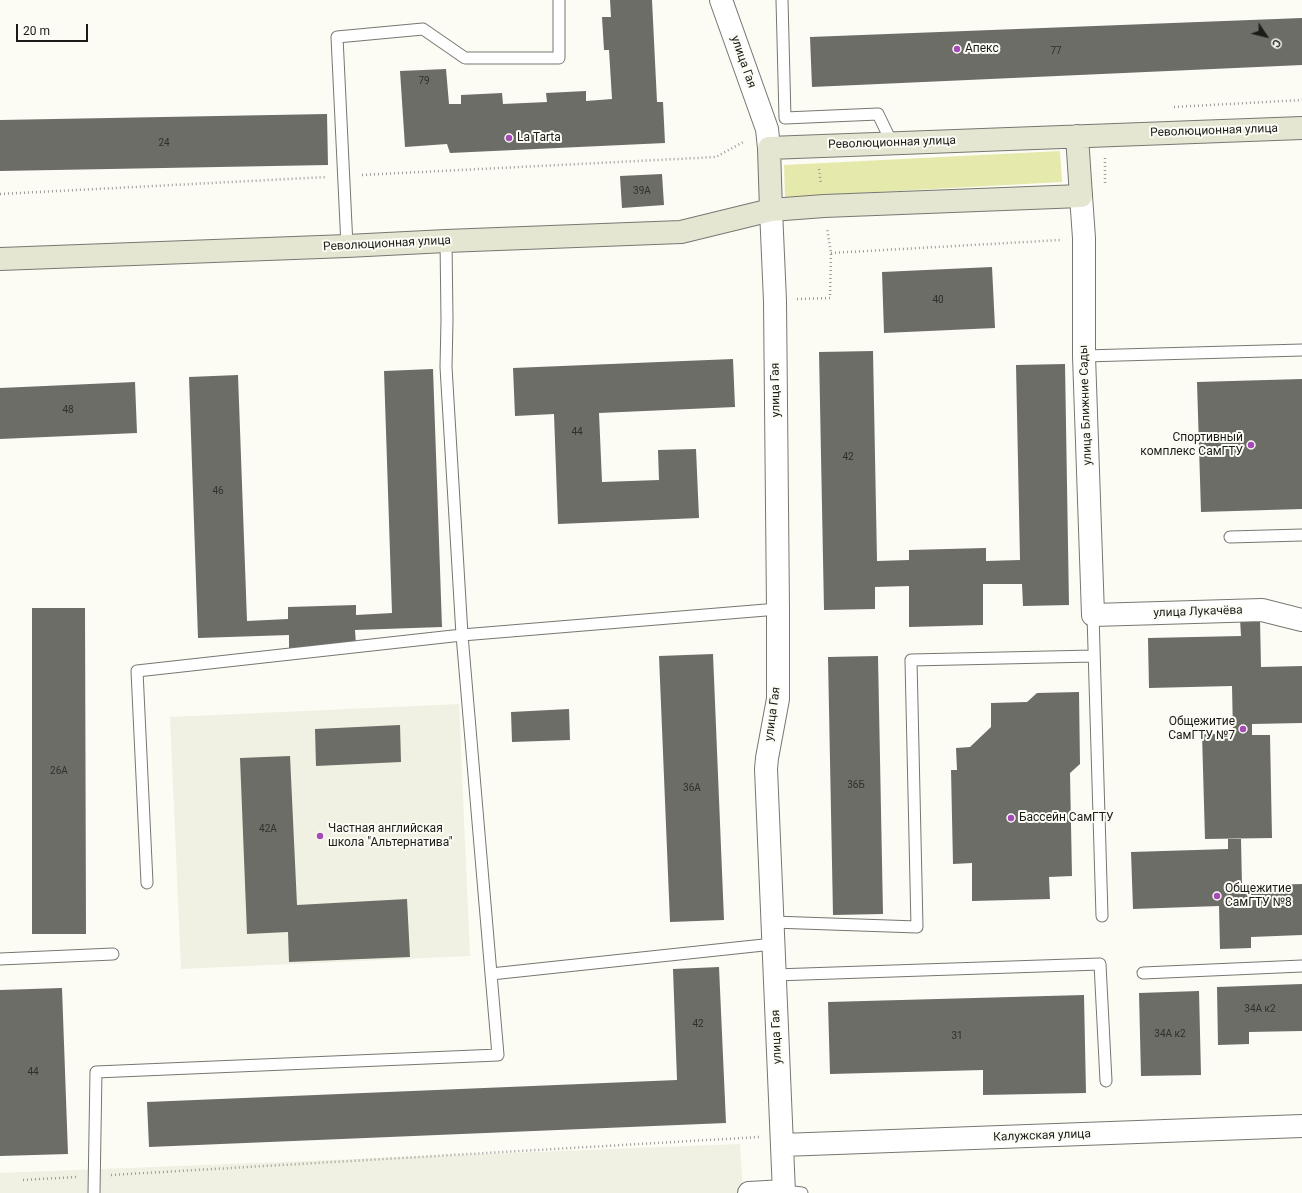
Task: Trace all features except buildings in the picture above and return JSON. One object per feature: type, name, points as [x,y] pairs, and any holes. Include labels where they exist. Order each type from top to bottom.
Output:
[{"type":"main road","name":"Революционная улица","points":[[768,139],[892,143],[1302,128]]},
{"type":"main road","points":[[1077,136],[1082,196]]},
{"type":"main road","points":[[768,139],[771,210]]},
{"type":"main road","name":"Революционная улица","points":[[0,259],[681,232],[771,210],[824,206],[1082,196]]},
{"type":"street","name":"улица Гая","points":[[721,0],[768,139]]},
{"type":"street","name":"улица Ближние Сады","points":[[1082,196],[1084,238],[1084,356],[1093,615]]},
{"type":"street","name":"улица Гая","points":[[771,210],[775,302],[778,699],[766,769],[782,1140],[790,1192]]},
{"type":"street","name":"улица Лукачёва","points":[[1093,615],[1262,610],[1302,620]]},
{"type":"street","name":"Калужская улица","points":[[782,1140],[1302,1126]]},
{"type":"street","points":[[749,1193],[790,1192]]},
{"type":"lane","points":[[347,246],[337,37],[423,29],[465,58],[559,58],[559,0]]},
{"type":"lane","points":[[782,0],[784,118],[878,114],[892,143]]},
{"type":"lane","points":[[94,1193],[96,1072],[498,1056],[462,635],[446,367],[446,241]]},
{"type":"lane","points":[[1084,356],[1302,350]]},
{"type":"lane","points":[[1230,537],[1302,535]]},
{"type":"lane","points":[[147,883],[137,671],[462,635],[778,608]]},
{"type":"lane","points":[[1093,615],[1102,916]]},
{"type":"lane","points":[[773,922],[917,927],[911,660],[1094,656]]},
{"type":"lane","points":[[491,974],[774,944]]},
{"type":"lane","points":[[0,959],[113,954]]},
{"type":"lane","points":[[775,975],[1100,964],[1106,1081]]},
{"type":"lane","points":[[1143,973],[1302,966]]},
{"type":"path","points":[[1167,108],[1302,100]]},
{"type":"path","points":[[0,194],[716,156],[768,139]]},
{"type":"path","points":[[23,1180],[782,1140]]},
{"type":"shaded area","name":"Частная английская школа \"Альтернатива\"","points":[[459,704],[470,956],[181,969],[170,717]]},
{"type":"shaded area","points":[[740,1144],[743,1193],[0,1193],[0,1173]]},
{"type":"green space","points":[[1060,151],[1062,182],[785,197],[784,165]]},
{"type":"place","name":"Апекс","points":[[957,49]]},
{"type":"place","name":"La Tarta","points":[[509,138]]},
{"type":"place","name":"Спортивный комплекс СамГТУ","points":[[1251,445]]},
{"type":"place","name":"Общежитие СамГТУ №7","points":[[1243,729]]},
{"type":"place","name":"Бассейн СамГТУ","points":[[1011,818]]},
{"type":"place","name":"Частная английская школа \"Альтернатива\"","points":[[320,836]]},
{"type":"place","name":"Общежитие СамГТУ №8","points":[[1217,896]]}]
